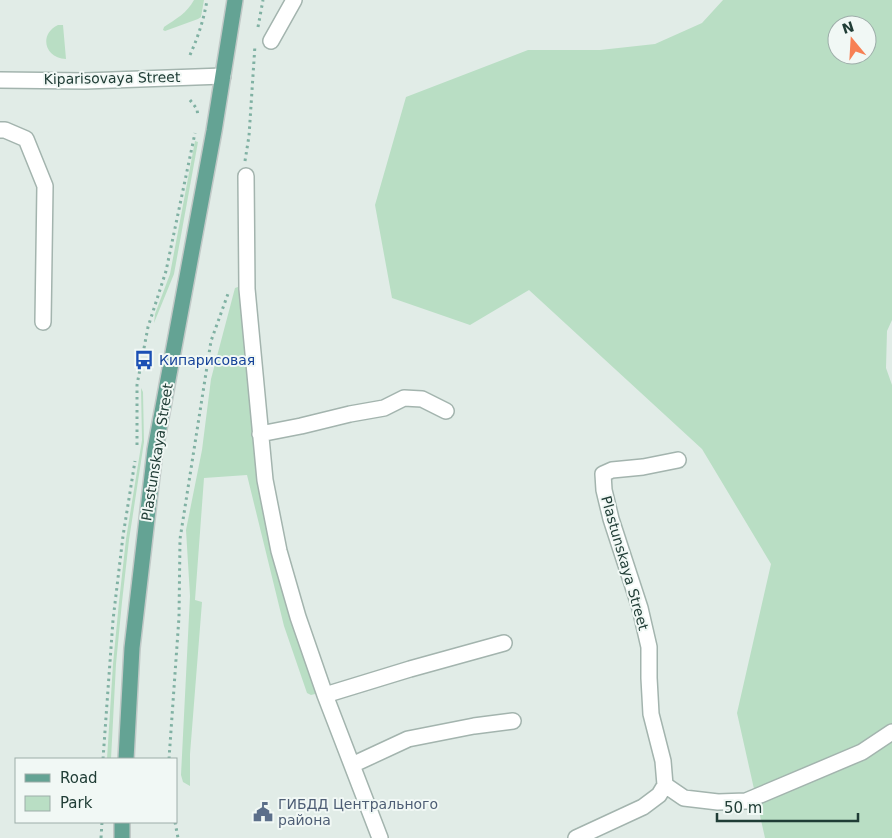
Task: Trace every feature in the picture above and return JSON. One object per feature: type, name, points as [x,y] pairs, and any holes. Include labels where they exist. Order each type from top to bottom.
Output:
[{"type":"main road","name":"Plastunskaya Street","points":[[126,758],[132,648],[155,450],[214,131],[235,0]]},
{"type":"main road","points":[[122,823],[122,838]]},
{"type":"street","points":[[271,41],[294,0]]},
{"type":"street","name":"Kiparisovaya Street","points":[[0,80],[84,81],[223,76]]},
{"type":"street","points":[[0,130],[26,138],[45,186],[43,322]]},
{"type":"street","points":[[245,170],[247,289],[265,480],[279,551],[298,617],[325,695],[380,838]]},
{"type":"street","points":[[260,434],[384,408],[404,398],[422,399],[446,412]]},
{"type":"street","name":"Plastunskaya Street","points":[[665,784],[663,761],[652,714],[648,647],[640,608],[611,519],[604,490],[603,474],[612,470],[643,467],[678,460]]},
{"type":"street","points":[[325,695],[504,643]]},
{"type":"street","points":[[352,765],[408,739],[513,720]]},
{"type":"street","points":[[576,838],[643,807],[659,795],[665,784],[684,798],[718,802],[746,801],[862,752],[892,732]]},
{"type":"path","points":[[190,55],[196,43],[207,0]]},
{"type":"path","points":[[258,28],[263,0]]},
{"type":"path","points":[[245,170],[256,38]]},
{"type":"path","points":[[190,100],[197,109],[197,123]]},
{"type":"path","points":[[103,758],[114,611],[123,536],[138,445],[138,385],[148,327],[166,271],[196,128]]},
{"type":"path","points":[[169,758],[179,617],[180,539],[211,340],[230,285]]},
{"type":"path","points":[[101,838],[102,823]]},
{"type":"path","points":[[175,823],[178,838]]},
{"type":"green space","points":[[194,0],[204,0],[201,17],[165,31],[163,30],[164,27],[185,12]]},
{"type":"green space","points":[[723,0],[892,0],[892,320],[887,331],[886,368],[892,385],[892,838],[765,838],[737,713],[771,564],[702,449],[529,290],[470,325],[392,298],[375,205],[406,97],[528,50],[600,50],[655,44],[702,23]]},
{"type":"green space","points":[[58,25],[63,25],[66,59],[53,55],[47,45],[46,39],[48,34]]},
{"type":"green space","points":[[195,141],[198,142],[174,274],[154,323],[155,314],[170,274]]},
{"type":"green space","points":[[235,288],[241,288],[252,425],[260,482],[318,690],[315,694],[307,693],[284,626],[247,475],[204,478],[195,600],[202,602],[190,754],[190,786],[183,782],[181,775],[190,596],[186,530],[202,450],[211,379]]},
{"type":"green space","points":[[141,388],[143,392],[144,442],[129,540],[122,602],[116,664],[111,758],[107,758],[119,602],[126,539],[142,440]]},
{"type":"place","name":"Кипарисовая","points":[[144,360]]},
{"type":"place","name":"ГИБДД Центрального района","points":[[263,812]]}]
